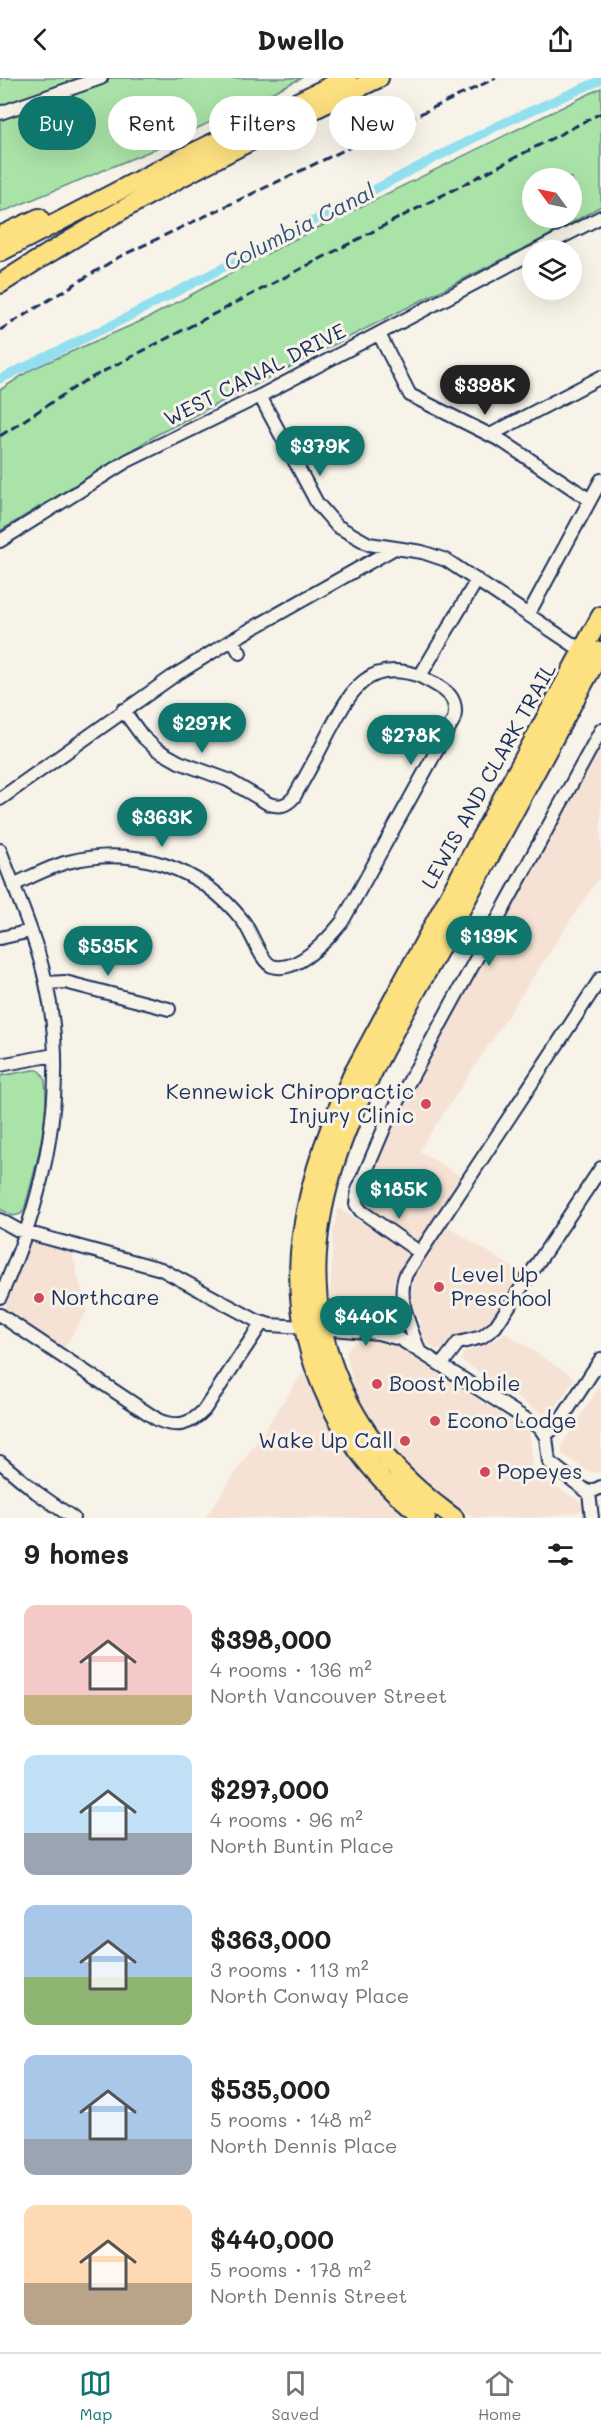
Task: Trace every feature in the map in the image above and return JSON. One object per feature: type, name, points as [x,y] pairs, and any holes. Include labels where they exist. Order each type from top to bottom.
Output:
[{"type":"highway","points":[[0,252],[176,161],[347,78]]},
{"type":"highway","points":[[0,284],[92,227],[202,164],[379,78]]},
{"type":"highway","points":[[0,236],[92,194],[176,161]]},
{"type":"highway","name":"LEWIS AND CLARK TRAIL","points":[[312,1328],[318,1232],[330,1178],[356,1106],[595,656],[601,616]]},
{"type":"highway","points":[[312,1328],[321,1385],[342,1427],[382,1479],[426,1518]]},
{"type":"highway","points":[[312,1328],[345,1397],[368,1436],[410,1483],[454,1518]]},
{"type":"street","points":[[0,113],[101,78]]},
{"type":"street","points":[[556,240],[601,217]]},
{"type":"street","name":"WEST CANAL DRIVE","points":[[0,541],[126,462],[261,396],[522,258]]},
{"type":"street","points":[[379,334],[410,395],[490,435],[590,500]]},
{"type":"street","points":[[490,435],[601,377]]},
{"type":"street","points":[[261,396],[304,480],[329,519],[345,532],[360,540],[393,549],[412,550],[436,556],[456,566],[528,615],[595,656]]},
{"type":"street","points":[[528,615],[601,480]]},
{"type":"street","points":[[0,799],[123,710],[232,639],[393,549]]},
{"type":"street","points":[[420,676],[477,580]]},
{"type":"street","points":[[232,639],[240,653]]},
{"type":"street","points":[[13,885],[56,866],[86,858],[124,856],[159,862],[195,877],[221,896],[244,922],[264,960],[274,967],[285,967],[305,957],[325,941],[342,922],[453,719],[455,711],[453,697],[448,692],[420,676],[408,672],[376,673],[359,683],[346,701],[294,797],[282,806],[269,804],[228,780],[167,756],[142,736],[123,710]]},
{"type":"street","points":[[419,1252],[366,1215],[357,1206],[356,1198],[360,1184],[386,1124],[601,730]]},
{"type":"street","points":[[0,850],[31,931],[46,983],[54,1055],[54,1095],[40,1184],[25,1232],[0,1297]]},
{"type":"street","points":[[0,938],[31,931]]},
{"type":"street","points":[[417,1348],[404,1304],[402,1287],[406,1274],[601,978]]},
{"type":"street","points":[[46,983],[65,982],[170,1009]]},
{"type":"street","points":[[0,1065],[54,1055]]},
{"type":"street","points":[[442,1364],[458,1344],[482,1337],[495,1327],[601,1168]]},
{"type":"street","points":[[0,1220],[10,1227],[25,1232],[161,1269],[262,1323],[392,1336],[417,1348],[538,1427],[545,1434],[547,1456],[551,1465],[595,1495]]},
{"type":"street","points":[[0,1315],[158,1420],[173,1425],[186,1424],[204,1410],[262,1323]]},
{"type":"street","points":[[545,1434],[557,1426],[601,1359]]},
{"type":"street","points":[[0,1462],[36,1492],[73,1518]]},
{"type":"street","points":[[592,1518],[595,1495],[601,1486]]},
{"type":"shaded area","points":[[601,742],[601,874],[419,1151],[462,1177],[423,1236],[420,1239],[414,1239],[363,1204],[363,1199],[385,1141]]},
{"type":"shaded area","points":[[338,1208],[409,1252],[397,1277],[394,1291],[398,1314],[395,1322],[388,1326],[342,1325],[331,1322],[329,1316],[333,1234]]},
{"type":"shaded area","points":[[447,1226],[523,1274],[490,1323],[475,1332],[457,1337],[440,1350],[435,1349],[424,1339],[411,1293],[417,1272]]},
{"type":"shaded area","points":[[30,1242],[72,1253],[87,1311],[64,1348],[4,1309]]},
{"type":"shaded area","points":[[504,1332],[575,1378],[551,1414],[542,1414],[461,1360],[463,1353],[499,1339]]},
{"type":"shaded area","points":[[368,1338],[391,1343],[530,1433],[533,1472],[586,1505],[579,1512],[538,1518],[474,1518],[411,1475],[360,1411],[346,1354],[351,1344]]},
{"type":"shaded area","points":[[304,1371],[328,1424],[349,1455],[389,1500],[410,1518],[205,1518]]},
{"type":"shaded area","points":[[601,1384],[601,1470],[598,1473],[589,1472],[562,1454],[562,1445]]},
{"type":"green space","points":[[0,78],[302,78],[265,96],[209,96],[209,123],[197,128],[197,96],[108,96],[108,150],[152,150],[0,213]]},
{"type":"green space","points":[[601,88],[601,206],[582,217],[582,168],[522,168],[522,228],[563,228],[540,240],[522,240],[522,249],[158,434],[0,531],[0,390],[32,369],[148,318],[287,243]]},
{"type":"green space","points":[[38,1070],[45,1079],[43,1128],[24,1210],[21,1214],[13,1216],[0,1209],[0,1076]]},
{"type":"waterway","name":"Columbia Canal","points":[[0,379],[118,322],[499,125],[601,80]]},
{"type":"railway","points":[[0,330],[119,257],[496,78]]},
{"type":"railway","points":[[0,436],[83,382],[601,113]]},
{"type":"place","name":"Kennewick Chiropractic Injury Clinic","points":[[426,1104]]},
{"type":"place","name":"Level Up Preschool","points":[[439,1287]]},
{"type":"place","name":"Northcare","points":[[39,1298]]},
{"type":"place","name":"Boost Mobile","points":[[377,1384]]},
{"type":"place","name":"Econo Lodge","points":[[435,1421]]},
{"type":"place","name":"Wake Up Call","points":[[405,1441]]},
{"type":"place","name":"Popeyes","points":[[485,1472]]}]
